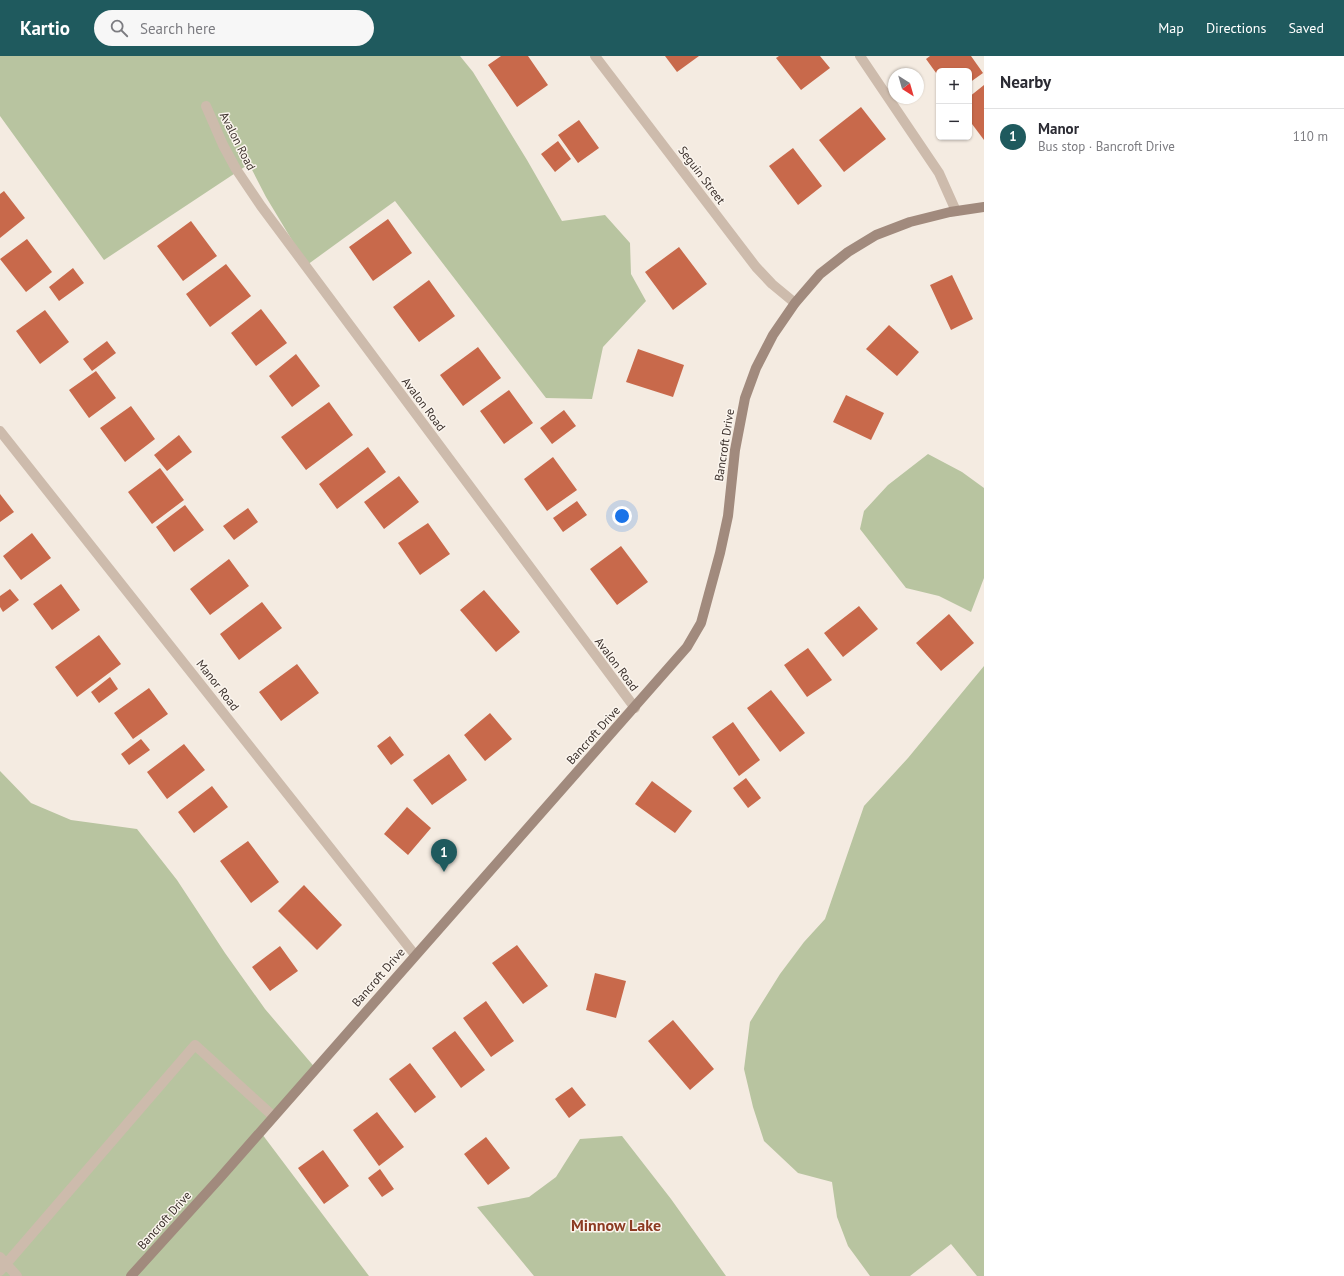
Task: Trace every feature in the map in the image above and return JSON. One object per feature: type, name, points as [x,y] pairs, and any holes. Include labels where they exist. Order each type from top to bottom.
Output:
[{"type":"main road","name":"Bancroft Drive","points":[[131,1276],[635,708],[687,647],[701,623],[719,559],[728,516],[733,462],[745,398],[756,368],[773,335],[795,303],[820,274],[848,252],[876,234],[910,222],[956,211],[984,207]]},
{"type":"street","name":"Seguin Street","points":[[595,56],[756,267],[772,284],[795,303]]},
{"type":"street","points":[[860,56],[938,173],[956,211]]},
{"type":"street","name":"Avalon Road","points":[[206,106],[223,145],[236,169],[261,206],[635,708]]},
{"type":"street","name":"Manor Road","points":[[0,431],[415,955]]},
{"type":"street","points":[[18,1276],[2,1264],[195,1045],[273,1116]]},
{"type":"green space","points":[[0,56],[460,56],[473,72],[527,160],[562,221],[605,215],[630,243],[631,274],[646,301],[603,347],[592,399],[546,398],[395,201],[307,265],[266,197],[249,164],[104,260],[0,116]]},
{"type":"green space","points":[[928,454],[962,472],[984,488],[984,578],[971,612],[939,596],[906,588],[860,529],[864,511],[888,485]]},
{"type":"green space","points":[[984,666],[984,1276],[977,1276],[951,1244],[910,1276],[870,1276],[848,1246],[837,1217],[832,1182],[798,1173],[764,1141],[753,1107],[744,1069],[750,1022],[780,974],[804,942],[825,919],[864,806],[908,758]]},
{"type":"green space","points":[[0,771],[31,803],[71,820],[137,829],[177,880],[225,953],[265,1009],[317,1070],[262,1134],[369,1276],[0,1276]]},
{"type":"green space","points":[[622,1136],[671,1199],[726,1276],[534,1276],[477,1207],[529,1197],[556,1177],[580,1139]]},
{"type":"building","points":[[501,56],[528,56],[548,85],[517,107],[488,65]]},
{"type":"building","points":[[665,56],[699,56],[677,72]]},
{"type":"building","points":[[779,56],[820,56],[830,68],[801,90],[776,58]]},
{"type":"building","points":[[930,56],[971,56],[983,73],[972,81],[972,68],[936,68],[936,73],[926,59]]},
{"type":"building","points":[[984,85],[984,140],[972,124],[972,95]]},
{"type":"building","points":[[861,107],[886,139],[844,172],[819,140]]},
{"type":"building","points":[[579,120],[599,148],[578,163],[558,135]]},
{"type":"building","points":[[558,141],[571,159],[555,172],[541,154]]},
{"type":"building","points":[[793,148],[822,186],[798,205],[769,166]]},
{"type":"building","points":[[4,191],[25,218],[0,238],[0,194]]},
{"type":"building","points":[[388,219],[412,253],[373,281],[349,247]]},
{"type":"building","points":[[191,221],[217,256],[183,281],[157,246]]},
{"type":"building","points":[[27,239],[52,272],[26,292],[0,259]]},
{"type":"building","points":[[679,247],[707,284],[673,310],[645,272]]},
{"type":"building","points":[[226,264],[251,296],[210,327],[186,294]]},
{"type":"building","points":[[73,268],[84,283],[59,301],[49,287]]},
{"type":"building","points":[[952,275],[973,319],[951,330],[930,285]]},
{"type":"building","points":[[429,280],[455,316],[419,342],[393,307]]},
{"type":"building","points":[[261,309],[287,343],[256,366],[231,333]]},
{"type":"building","points":[[45,310],[69,342],[40,364],[16,331]]},
{"type":"building","points":[[889,325],[919,352],[897,376],[866,349]]},
{"type":"building","points":[[107,341],[116,353],[92,371],[83,359]]},
{"type":"building","points":[[478,347],[501,378],[463,406],[440,375]]},
{"type":"building","points":[[638,349],[684,365],[673,397],[626,382]]},
{"type":"building","points":[[296,354],[320,386],[292,407],[269,376]]},
{"type":"building","points":[[96,371],[116,398],[89,418],[69,390]]},
{"type":"building","points":[[509,390],[533,423],[504,444],[480,411]]},
{"type":"building","points":[[846,395],[884,413],[871,440],[833,422]]},
{"type":"building","points":[[329,402],[353,435],[306,470],[281,437]]},
{"type":"building","points":[[131,406],[155,439],[125,462],[100,428]]},
{"type":"building","points":[[564,410],[576,426],[552,444],[540,428]]},
{"type":"building","points":[[179,435],[192,452],[167,471],[154,455]]},
{"type":"building","points":[[368,447],[386,472],[337,509],[319,484]]},
{"type":"building","points":[[553,457],[577,490],[547,511],[524,479]]},
{"type":"building","points":[[160,468],[184,500],[152,524],[128,492]]},
{"type":"building","points":[[399,476],[419,502],[384,529],[364,502]]},
{"type":"building","points":[[0,494],[14,512],[0,522]]},
{"type":"building","points":[[577,501],[587,515],[563,532],[553,518]]},
{"type":"building","points":[[185,505],[204,530],[174,552],[156,527]]},
{"type":"building","points":[[248,508],[258,522],[234,540],[223,526]]},
{"type":"building","points":[[428,523],[450,554],[420,575],[398,543]]},
{"type":"building","points":[[32,533],[51,558],[21,580],[3,556]]},
{"type":"building","points":[[621,546],[648,582],[617,605],[590,569]]},
{"type":"building","points":[[229,559],[249,586],[210,615],[190,589]]},
{"type":"building","points":[[61,584],[80,610],[52,630],[33,604]]},
{"type":"building","points":[[10,589],[19,600],[3,612],[0,607],[0,596]]},
{"type":"building","points":[[484,590],[520,632],[496,652],[460,610]]},
{"type":"building","points":[[262,602],[282,628],[239,660],[220,634]]},
{"type":"building","points":[[859,606],[878,629],[843,657],[824,633]]},
{"type":"building","points":[[949,614],[974,643],[941,671],[916,643]]},
{"type":"building","points":[[99,635],[121,664],[77,697],[55,667]]},
{"type":"building","points":[[808,648],[832,680],[807,697],[784,665]]},
{"type":"building","points":[[297,664],[319,693],[281,721],[259,692]]},
{"type":"building","points":[[110,677],[118,689],[99,703],[91,692]]},
{"type":"building","points":[[149,688],[168,714],[133,739],[114,713]]},
{"type":"building","points":[[771,690],[805,733],[780,752],[747,708]]},
{"type":"building","points":[[490,713],[512,739],[485,761],[464,735]]},
{"type":"building","points":[[733,722],[760,760],[739,776],[712,737]]},
{"type":"building","points":[[390,736],[404,755],[391,765],[377,746]]},
{"type":"building","points":[[141,739],[150,750],[129,765],[121,754]]},
{"type":"building","points":[[184,744],[205,770],[167,799],[147,772]]},
{"type":"building","points":[[449,754],[467,780],[432,805],[413,780]]},
{"type":"building","points":[[746,778],[761,798],[748,808],[733,788]]},
{"type":"building","points":[[652,781],[692,811],[675,833],[635,804]]},
{"type":"building","points":[[212,786],[228,807],[194,833],[178,812]]},
{"type":"building","points":[[407,807],[431,828],[408,855],[384,834]]},
{"type":"building","points":[[248,841],[279,882],[251,903],[220,861]]},
{"type":"building","points":[[304,885],[342,925],[317,950],[278,911]]},
{"type":"building","points":[[517,945],[548,986],[523,1004],[492,963]]},
{"type":"building","points":[[280,946],[298,971],[270,991],[252,967]]},
{"type":"building","points":[[595,973],[626,981],[616,1018],[586,1010]]},
{"type":"building","points":[[486,1001],[514,1041],[491,1057],[463,1018]]},
{"type":"building","points":[[673,1020],[714,1069],[690,1090],[648,1041]]},
{"type":"building","points":[[455,1031],[485,1070],[461,1088],[432,1048]]},
{"type":"building","points":[[410,1063],[436,1097],[415,1113],[389,1079]]},
{"type":"building","points":[[572,1087],[586,1105],[569,1118],[555,1099]]},
{"type":"building","points":[[377,1112],[404,1147],[379,1166],[353,1130]]},
{"type":"building","points":[[486,1137],[510,1168],[488,1185],[464,1154]]},
{"type":"building","points":[[323,1150],[349,1186],[324,1204],[298,1168]]},
{"type":"building","points":[[380,1169],[394,1189],[382,1197],[368,1178]]},
{"type":"place","name":"Manor","points":[[444,872]]},
{"type":"district","name":"Minnow Lake","points":[[616,1225]]}]
